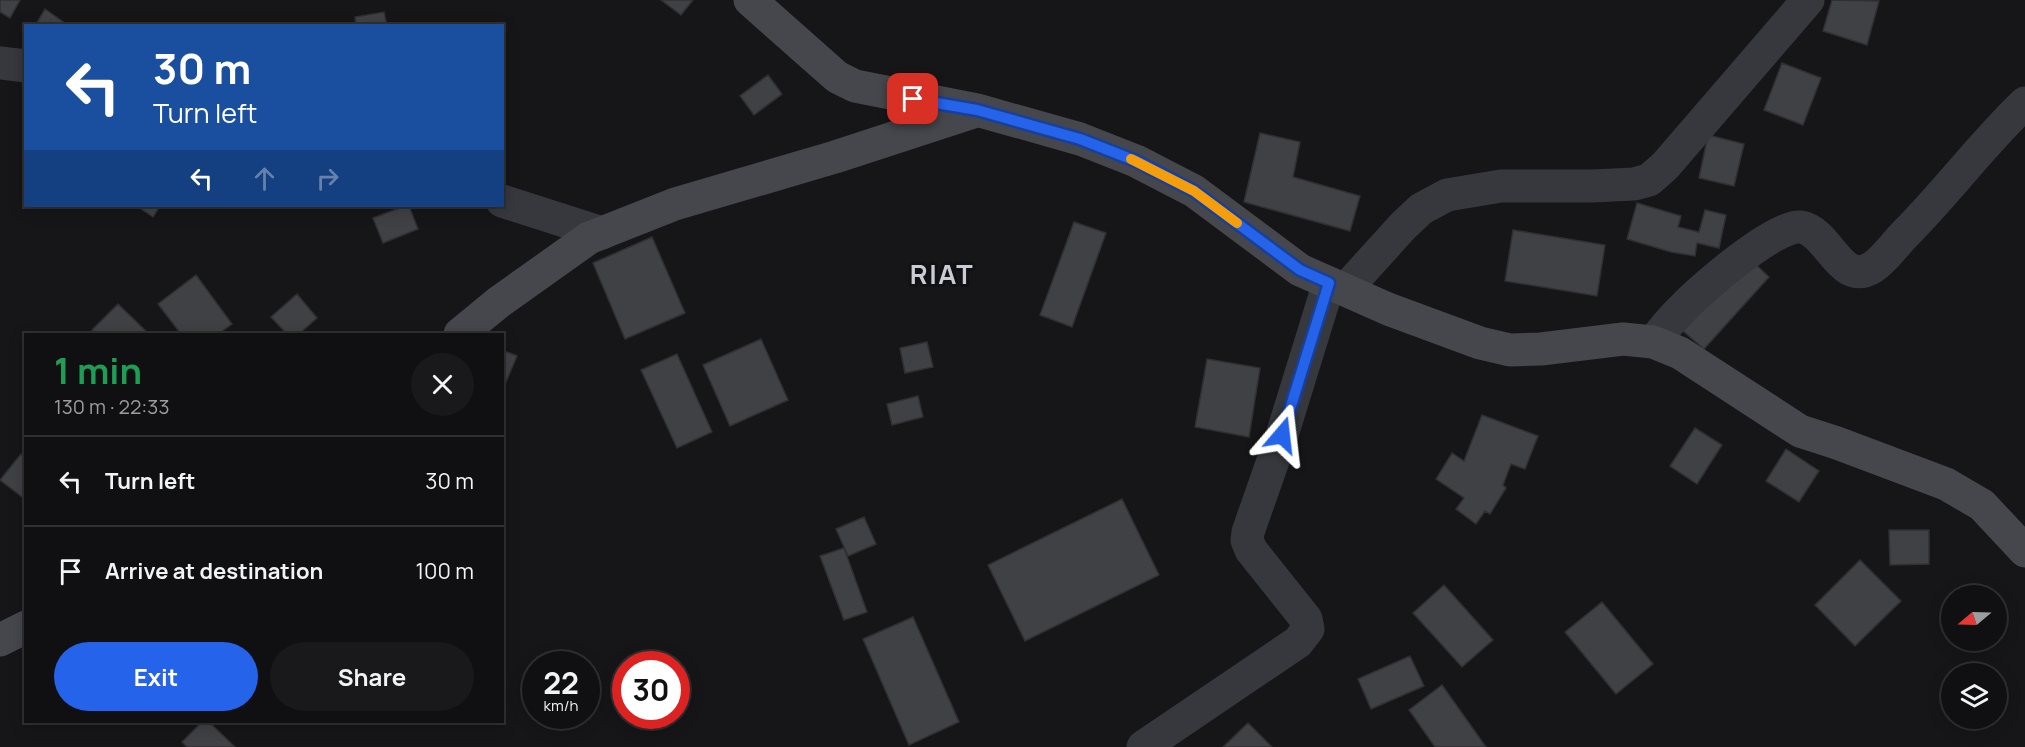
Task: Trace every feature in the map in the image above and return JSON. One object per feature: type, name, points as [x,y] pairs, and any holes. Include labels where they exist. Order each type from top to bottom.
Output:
[{"type":"street","points":[[750,0],[837,76],[855,86],[977,110],[1080,139],[1136,161],[1194,191],[1300,270],[1408,316],[1480,343],[1510,350],[1541,349],[1623,339],[1653,342],[1680,353],[1800,431],[1946,484],[1982,505],[2025,550]]},
{"type":"street","points":[[1143,747],[1298,642],[1308,629],[1306,619],[1251,550],[1247,540],[1282,435],[1337,286],[1421,209],[1447,195],[1501,186],[1592,186],[1634,184],[1649,180],[1665,166],[1808,0]]},
{"type":"street","points":[[0,63],[24,66]]},
{"type":"street","points":[[1653,342],[1692,299],[1746,253],[1781,231],[1800,226],[1815,232],[1847,270],[1859,272],[1873,267],[1920,220],[2001,125],[2025,103]]},
{"type":"street","points":[[461,333],[499,302],[589,238],[675,204],[835,157],[977,110]]},
{"type":"street","points":[[504,202],[602,233]]},
{"type":"street","points":[[0,640],[24,628]]},
{"type":"building","points":[[0,0],[20,0],[10,18],[0,12]]},
{"type":"building","points":[[661,0],[693,0],[681,15]]},
{"type":"building","points":[[1832,0],[1879,1],[1867,45],[1823,31]]},
{"type":"building","points":[[45,9],[66,24],[36,24]]},
{"type":"building","points":[[384,12],[387,24],[356,24],[355,17]]},
{"type":"building","points":[[1782,63],[1821,78],[1803,125],[1764,110]]},
{"type":"building","points":[[768,75],[782,94],[754,115],[740,96]]},
{"type":"building","points":[[1260,133],[1300,142],[1293,177],[1360,196],[1350,231],[1244,202]]},
{"type":"building","points":[[1708,135],[1744,144],[1734,186],[1699,178]]},
{"type":"building","points":[[1637,203],[1681,216],[1678,227],[1699,232],[1705,210],[1726,215],[1719,248],[1697,243],[1695,256],[1671,252],[1627,239]]},
{"type":"building","points":[[138,207],[159,207],[153,217]]},
{"type":"building","points":[[402,207],[409,207],[418,229],[383,243],[373,218]]},
{"type":"building","points":[[1074,222],[1106,233],[1072,327],[1040,315]]},
{"type":"building","points":[[1513,230],[1605,245],[1597,296],[1505,281]]},
{"type":"building","points":[[652,237],[685,313],[625,339],[593,263]]},
{"type":"building","points":[[1749,258],[1769,277],[1704,349],[1683,331]]},
{"type":"building","points":[[196,275],[232,324],[219,333],[180,333],[158,304]]},
{"type":"building","points":[[297,294],[317,318],[300,333],[286,333],[271,317]]},
{"type":"building","points":[[118,304],[148,333],[95,333],[92,330]]},
{"type":"building","points":[[761,339],[788,400],[730,426],[703,365]]},
{"type":"building","points":[[927,342],[933,367],[905,373],[900,348]]},
{"type":"building","points":[[504,351],[517,356],[504,387]]},
{"type":"building","points":[[677,354],[712,432],[677,448],[641,370]]},
{"type":"building","points":[[1207,359],[1260,368],[1249,437],[1195,427]]},
{"type":"building","points":[[918,396],[923,417],[892,425],[887,404]]},
{"type":"building","points":[[1482,415],[1538,436],[1525,469],[1511,464],[1503,485],[1506,488],[1490,514],[1485,511],[1476,524],[1456,509],[1464,498],[1436,479],[1452,453],[1464,461]]},
{"type":"building","points":[[1695,428],[1722,445],[1697,484],[1670,466]]},
{"type":"building","points":[[1786,449],[1819,471],[1799,502],[1766,481]]},
{"type":"building","points":[[21,454],[24,456],[24,498],[0,480]]},
{"type":"building","points":[[1122,499],[1159,575],[1025,641],[988,565]]},
{"type":"building","points":[[864,517],[876,544],[848,556],[836,529]]},
{"type":"building","points":[[1889,530],[1929,530],[1929,564],[1890,565]]},
{"type":"building","points":[[844,548],[867,612],[844,620],[820,556]]},
{"type":"building","points":[[1860,560],[1901,601],[1855,646],[1815,605]]},
{"type":"building","points":[[1444,585],[1493,640],[1462,667],[1413,613]]},
{"type":"building","points":[[1602,602],[1653,664],[1616,694],[1565,632]]},
{"type":"building","points":[[913,617],[959,722],[909,745],[863,639]]},
{"type":"building","points":[[1410,656],[1424,686],[1371,709],[1358,679]]},
{"type":"building","points":[[1442,685],[1486,747],[1435,747],[1409,710]]},
{"type":"building","points":[[201,723],[210,723],[235,747],[187,747],[182,742]]},
{"type":"building","points":[[1248,723],[1272,747],[1223,747]]},
{"type":"slow traffic","points":[[1131,159],[1194,191],[1237,223]]},
{"type":"district","name":"RIAT","points":[[942,273]]},
{"type":"route","points":[[913,99],[977,110],[1080,139],[1136,161],[1194,191],[1300,270],[1329,283],[1282,435]]}]
